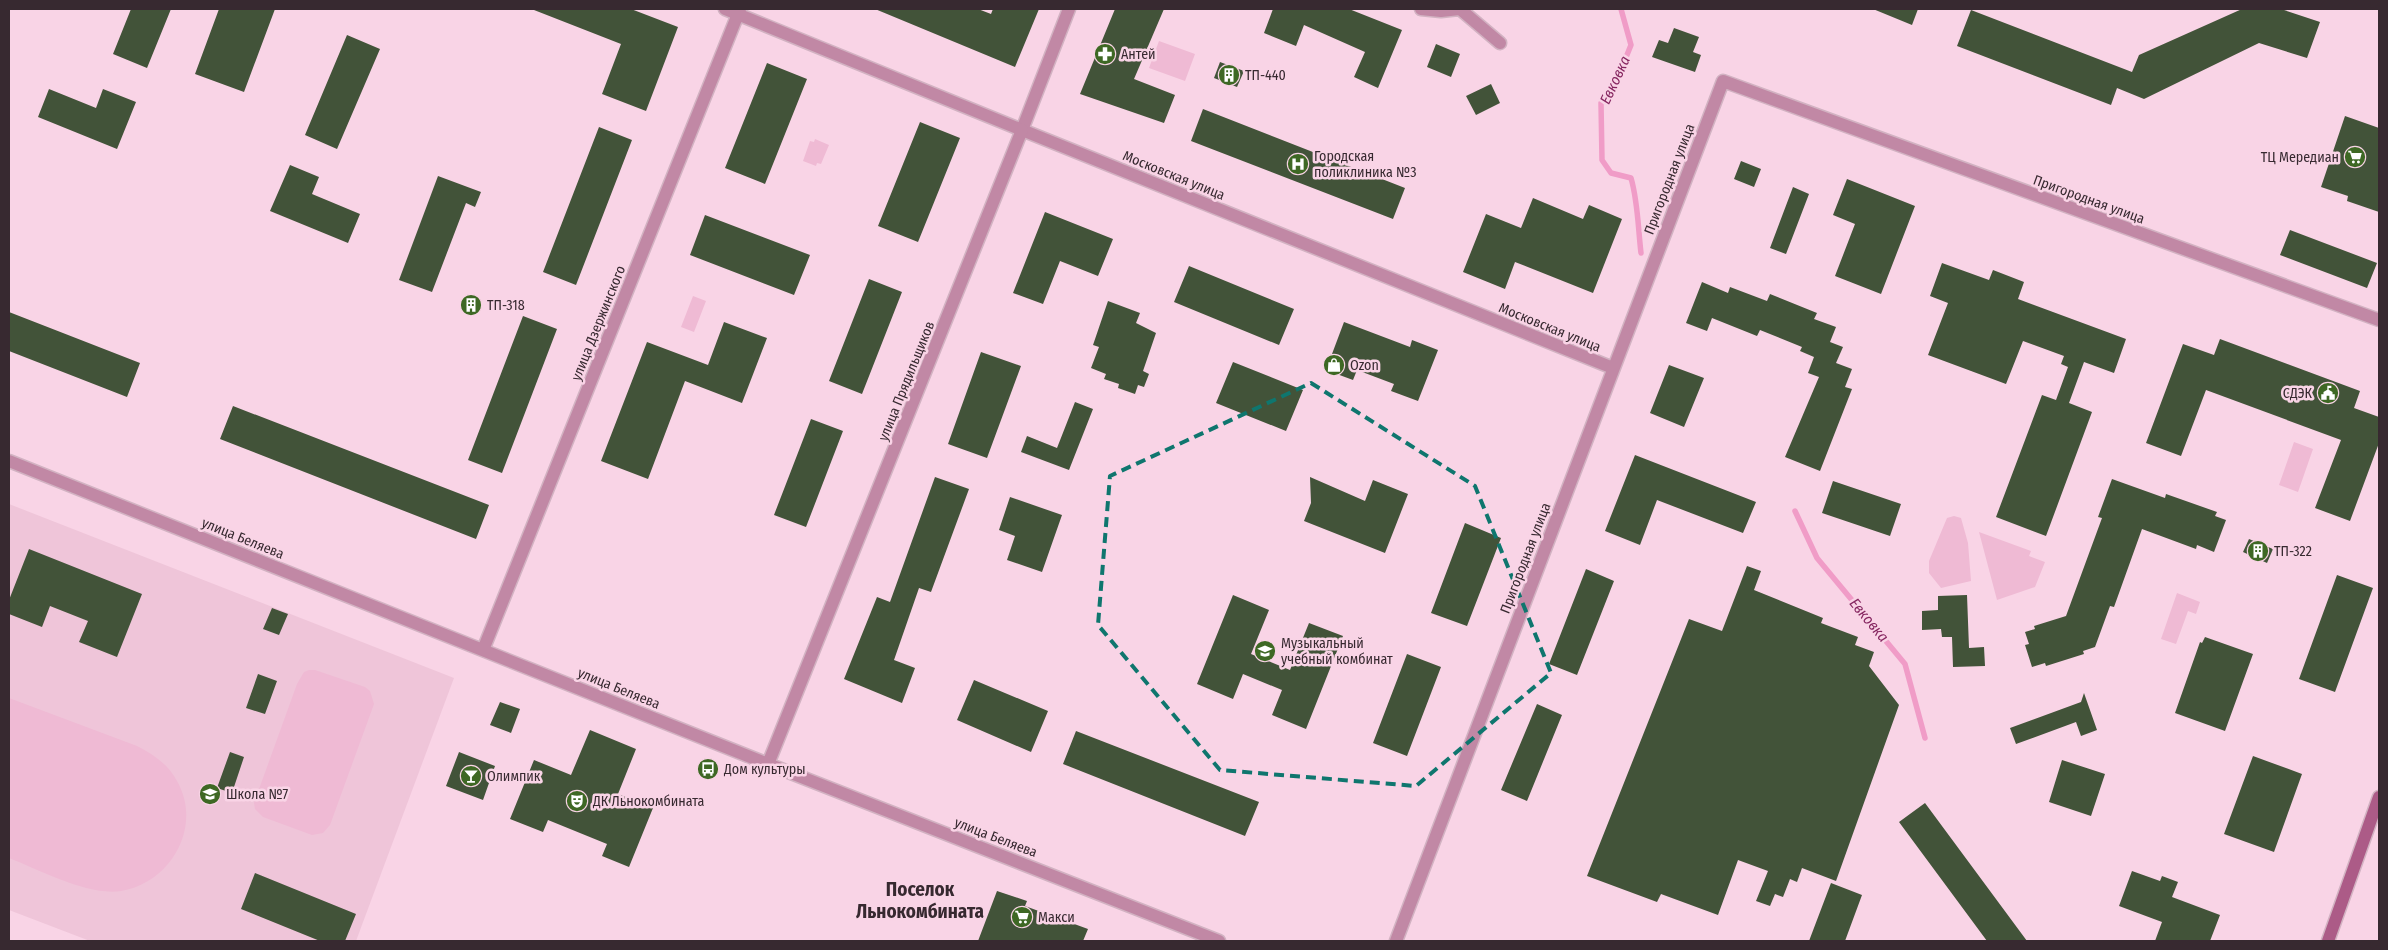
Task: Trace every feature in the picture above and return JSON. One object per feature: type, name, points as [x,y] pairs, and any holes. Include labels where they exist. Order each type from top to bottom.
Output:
[{"type":"main road","points":[[2328,941],[2379,797]]},
{"type":"street","name":"Московская улица","points":[[725,9],[739,11],[1022,130],[1612,368]]},
{"type":"street","name":"улица Прядильщиков","points":[[768,764],[1069,9]]},
{"type":"street","points":[[1421,9],[1441,12],[1459,9],[1500,43]]},
{"type":"street","name":"улица Дзержинского","points":[[483,650],[739,11]]},
{"type":"street","name":"Пригородная улица","points":[[1396,941],[1612,368],[1723,81],[2379,320]]},
{"type":"street","name":"улица Беляева","points":[[9,461],[768,764],[1219,941]]},
{"type":"highlighted area","points":[[1311,383],[1475,486],[1551,673],[1416,786],[1220,770],[1098,625],[1110,476]]},
{"type":"shaded area","points":[[1159,41],[1195,54],[1185,81],[1149,68]]},
{"type":"shaded area","points":[[815,139],[829,145],[821,164],[817,163],[816,166],[803,161],[810,141],[814,142]]},
{"type":"shaded area","points":[[693,296],[706,301],[694,332],[681,327]]},
{"type":"shaded area","points":[[2294,442],[2313,449],[2298,492],[2279,485]]},
{"type":"shaded area","name":"Школа №7","points":[[9,504],[454,678],[356,941],[90,941],[9,910]]},
{"type":"shaded area","points":[[1954,516],[1961,518],[1968,543],[1971,581],[1941,588],[1929,573],[1929,561],[1947,518]]},
{"type":"shaded area","points":[[1979,532],[2031,551],[2029,556],[2045,562],[2035,587],[1997,600]]},
{"type":"shaded area","points":[[2177,593],[2200,602],[2196,614],[2188,611],[2176,644],[2161,639]]},
{"type":"shaded area","points":[[315,670],[365,687],[370,691],[374,704],[330,825],[323,833],[312,835],[263,817],[255,809],[254,803],[297,684],[304,672]]},
{"type":"shaded area","points":[[9,698],[137,746],[165,765],[177,781],[184,798],[186,816],[184,833],[178,850],[168,865],[154,877],[139,886],[108,892],[64,881],[9,858]]},
{"type":"building","points":[[131,9],[171,9],[147,68],[113,54]]},
{"type":"building","points":[[219,9],[275,9],[244,92],[195,74]]},
{"type":"building","points":[[631,9],[678,27],[646,111],[602,94],[621,44],[534,10]]},
{"type":"building","points":[[875,9],[978,9],[991,14],[993,9],[1039,9],[1015,67]]},
{"type":"building","points":[[1115,9],[1164,9],[1134,79],[1175,95],[1164,123],[1080,94]]},
{"type":"building","points":[[1273,9],[1349,9],[1402,30],[1378,88],[1354,77],[1365,52],[1304,25],[1296,46],[1264,33]]},
{"type":"building","points":[[1873,9],[1918,9],[1912,25]]},
{"type":"building","points":[[2242,9],[2281,9],[2320,22],[2307,58],[2259,43],[2144,99],[2117,88],[2111,105],[1957,46],[1971,10],[2132,72],[2139,55]]},
{"type":"building","points":[[1674,28],[1699,37],[1693,52],[1701,55],[1695,72],[1652,57],[1659,40],[1668,43]]},
{"type":"building","points":[[347,35],[380,49],[337,149],[305,135]]},
{"type":"building","points":[[1436,44],[1460,54],[1451,77],[1427,67]]},
{"type":"building","name":"ТП-440","points":[[1220,62],[1244,71],[1237,87],[1214,78]]},
{"type":"building","points":[[767,63],[807,79],[765,184],[725,168]]},
{"type":"building","points":[[1491,84],[1500,103],[1476,115],[1466,96]]},
{"type":"building","points":[[49,89],[96,108],[103,89],[136,102],[117,149],[38,117]]},
{"type":"building","name":"Городская поликлиника №3","points":[[1203,109],[1405,188],[1393,219],[1191,141]]},
{"type":"building","name":"ТЦ Мередиан","points":[[2345,116],[2379,128],[2379,212],[2347,201],[2348,196],[2321,187]]},
{"type":"building","points":[[920,122],[960,138],[918,242],[878,226]]},
{"type":"building","points":[[599,127],[632,140],[576,285],[543,272]]},
{"type":"building","points":[[1741,161],[1761,169],[1754,187],[1734,179]]},
{"type":"building","points":[[290,165],[319,177],[312,194],[360,214],[348,243],[270,211]]},
{"type":"building","points":[[438,176],[481,192],[475,207],[466,203],[432,292],[399,280]]},
{"type":"building","points":[[1847,179],[1915,206],[1881,294],[1835,276],[1855,224],[1833,215]]},
{"type":"building","points":[[1793,187],[1809,194],[1786,254],[1770,248]]},
{"type":"building","points":[[1533,198],[1583,219],[1589,205],[1622,219],[1593,293],[1515,262],[1505,289],[1463,272],[1486,214],[1521,228]]},
{"type":"building","points":[[1045,212],[1113,239],[1098,276],[1060,261],[1043,304],[1013,293]]},
{"type":"building","points":[[705,215],[810,255],[794,295],[690,255]]},
{"type":"building","points":[[2290,230],[2377,263],[2367,288],[2280,255]]},
{"type":"building","points":[[1942,263],[1989,280],[1993,270],[2024,282],[2018,299],[2126,339],[2114,373],[2084,362],[2069,403],[2092,412],[2046,536],[1996,517],[2042,395],[2056,400],[2068,367],[2061,364],[2064,356],[2023,341],[2006,384],[1928,355],[1948,303],[1930,296]]},
{"type":"building","points":[[1189,266],[1294,309],[1279,345],[1174,302]]},
{"type":"building","points":[[869,279],[902,292],[862,394],[829,381]]},
{"type":"building","points":[[1702,282],[1728,293],[1730,287],[1767,301],[1770,294],[1817,313],[1814,319],[1836,327],[1830,342],[1843,347],[1836,363],[1852,369],[1845,387],[1852,389],[1820,471],[1785,457],[1819,377],[1808,373],[1814,357],[1800,351],[1802,347],[1760,330],[1757,336],[1712,318],[1707,331],[1686,323]]},
{"type":"building","name":"ТП-318","points":[[468,295],[481,300],[475,315],[462,310]]},
{"type":"building","points":[[1108,301],[1140,313],[1136,323],[1156,333],[1143,371],[1149,374],[1144,387],[1138,385],[1135,394],[1118,388],[1119,384],[1104,379],[1106,374],[1091,368],[1099,347],[1093,345]]},
{"type":"building","points":[[9,312],[140,363],[127,397],[9,351]]},
{"type":"building","points":[[523,316],[557,329],[502,473],[468,460]]},
{"type":"building","points":[[724,322],[767,338],[742,403],[685,381],[648,479],[601,461],[647,342],[708,365]]},
{"type":"building","points":[[1344,322],[1410,347],[1412,340],[1438,350],[1418,401],[1391,391],[1394,384],[1357,370],[1353,380],[1326,370]]},
{"type":"building","points":[[2220,339],[2360,391],[2354,408],[2379,417],[2379,443],[2350,521],[2315,508],[2341,440],[2206,390],[2181,456],[2146,443],[2183,344],[2214,355]]},
{"type":"building","points":[[981,352],[1021,366],[987,458],[948,444]]},
{"type":"building","points":[[1233,362],[1303,390],[1286,431],[1216,403]]},
{"type":"building","points":[[1669,365],[1704,378],[1684,427],[1650,413]]},
{"type":"building","points":[[1075,402],[1093,409],[1069,470],[1021,452],[1027,436],[1057,448]]},
{"type":"building","points":[[233,406],[489,505],[476,539],[220,439]]},
{"type":"building","points":[[811,419],[843,431],[806,527],[774,515]]},
{"type":"building","points":[[1635,455],[1756,502],[1743,533],[1657,500],[1640,545],[1605,531]]},
{"type":"building","points":[[935,477],[969,489],[931,592],[919,588],[894,660],[915,668],[902,703],[844,679],[877,597],[890,602]]},
{"type":"building","points":[[1310,477],[1365,501],[1373,480],[1408,494],[1385,553],[1304,521],[1311,503]]},
{"type":"building","points":[[2112,479],[2165,498],[2166,494],[2217,512],[2215,516],[2226,520],[2214,552],[2197,545],[2196,549],[2142,529],[2114,607],[2110,606],[2095,647],[2083,651],[2084,654],[2046,666],[2045,663],[2032,667],[2025,645],[2029,644],[2025,632],[2035,629],[2034,626],[2066,616],[2102,518],[2098,517]]},
{"type":"building","points":[[1833,481],[1901,504],[1890,536],[1822,513]]},
{"type":"building","points":[[1010,497],[1062,515],[1042,572],[1007,560],[1015,536],[999,530]]},
{"type":"building","points":[[1465,523],[1501,538],[1467,626],[1431,613]]},
{"type":"building","name":"ТП-322","points":[[2249,539],[2273,549],[2267,563],[2243,552]]},
{"type":"building","points":[[29,549],[142,594],[117,657],[79,642],[88,621],[50,606],[42,627],[9,614],[9,600]]},
{"type":"building","points":[[1747,566],[1761,571],[1754,590],[1823,618],[1821,623],[1858,637],[1855,645],[1874,652],[1869,666],[1899,705],[1836,881],[1802,868],[1797,882],[1790,879],[1783,897],[1775,894],[1770,906],[1756,901],[1768,871],[1738,860],[1718,915],[1661,894],[1657,902],[1587,876],[1689,619],[1722,631]]},
{"type":"building","points":[[1586,569],[1614,581],[1577,675],[1549,664]]},
{"type":"building","points":[[2337,575],[2373,588],[2335,692],[2299,679]]},
{"type":"building","points":[[1233,595],[1269,610],[1251,654],[1290,670],[1309,623],[1343,636],[1306,729],[1272,715],[1282,690],[1243,674],[1233,699],[1197,684]]},
{"type":"building","points":[[1967,595],[1969,648],[1984,647],[1985,666],[1953,667],[1952,637],[1942,637],[1941,629],[1922,630],[1922,611],[1938,610],[1938,596]]},
{"type":"building","points":[[272,608],[288,614],[279,635],[263,629]]},
{"type":"building","points":[[2205,637],[2253,654],[2225,731],[2175,713],[2200,642],[2202,643]]},
{"type":"building","points":[[1407,654],[1441,667],[1407,756],[1373,743]]},
{"type":"building","points":[[258,674],[277,681],[265,714],[246,708]]},
{"type":"building","points":[[974,680],[1048,711],[1031,752],[957,720]]},
{"type":"building","points":[[2084,693],[2097,730],[2081,736],[2076,722],[2016,744],[2010,728],[2081,702]]},
{"type":"building","points":[[500,702],[520,709],[511,733],[490,725]]},
{"type":"building","points":[[1537,704],[1562,715],[1527,801],[1501,790]]},
{"type":"building","name":"ДК Льнокомбината","points":[[590,730],[636,749],[618,794],[653,808],[629,867],[602,856],[607,844],[548,820],[543,832],[510,819],[534,760],[571,775]]},
{"type":"building","points":[[1076,731],[1259,802],[1245,836],[1063,764]]},
{"type":"building","points":[[230,752],[244,757],[232,793],[217,788]]},
{"type":"building","name":"Олимпик","points":[[459,752],[495,766],[483,800],[446,786]]},
{"type":"building","points":[[2253,756],[2302,774],[2274,852],[2224,834]]},
{"type":"building","points":[[2062,760],[2105,774],[2091,816],[2049,802]]},
{"type":"building","points":[[1925,803],[2027,941],[1987,941],[1899,822]]},
{"type":"building","points":[[2132,871],[2160,881],[2162,876],[2178,882],[2172,897],[2220,915],[2210,941],[2155,941],[2162,922],[2119,906]]},
{"type":"building","points":[[255,873],[356,914],[345,941],[320,941],[241,909]]},
{"type":"building","points":[[1831,883],[1862,895],[1845,941],[1809,941]]},
{"type":"building","name":"Макси","points":[[997,891],[1027,901],[1025,906],[1088,929],[1083,941],[978,941]]},
{"type":"waterway","name":"Евковка","points":[[1621,9],[1631,45],[1618,77],[1601,103],[1602,160],[1611,173],[1631,178],[1641,253]]},
{"type":"waterway","name":"Евковка","points":[[1795,511],[1817,558],[1905,664],[1925,738]]},
{"type":"place","name":"Антей","points":[[1105,54]]},
{"type":"place","name":"ТП-440","points":[[1229,75]]},
{"type":"place","name":"ТЦ Мередиан","points":[[2355,157]]},
{"type":"place","name":"Городская поликлиника №3","points":[[1298,164]]},
{"type":"place","name":"ТП-318","points":[[471,305]]},
{"type":"place","name":"Ozon","points":[[1334,365]]},
{"type":"place","name":"СДЭК","points":[[2328,393]]},
{"type":"place","name":"ТП-322","points":[[2258,551]]},
{"type":"place","name":"Музыкальный учебный комбинат","points":[[1265,651]]},
{"type":"place","name":"Дом культуры","points":[[708,769]]},
{"type":"place","name":"Олимпик","points":[[471,776]]},
{"type":"place","name":"Школа №7","points":[[210,794]]},
{"type":"place","name":"ДК Льнокомбината","points":[[577,801]]},
{"type":"place","name":"Макси","points":[[1022,917]]},
{"type":"district","name":"Поселок Льнокомбината","points":[[920,900]]}]
